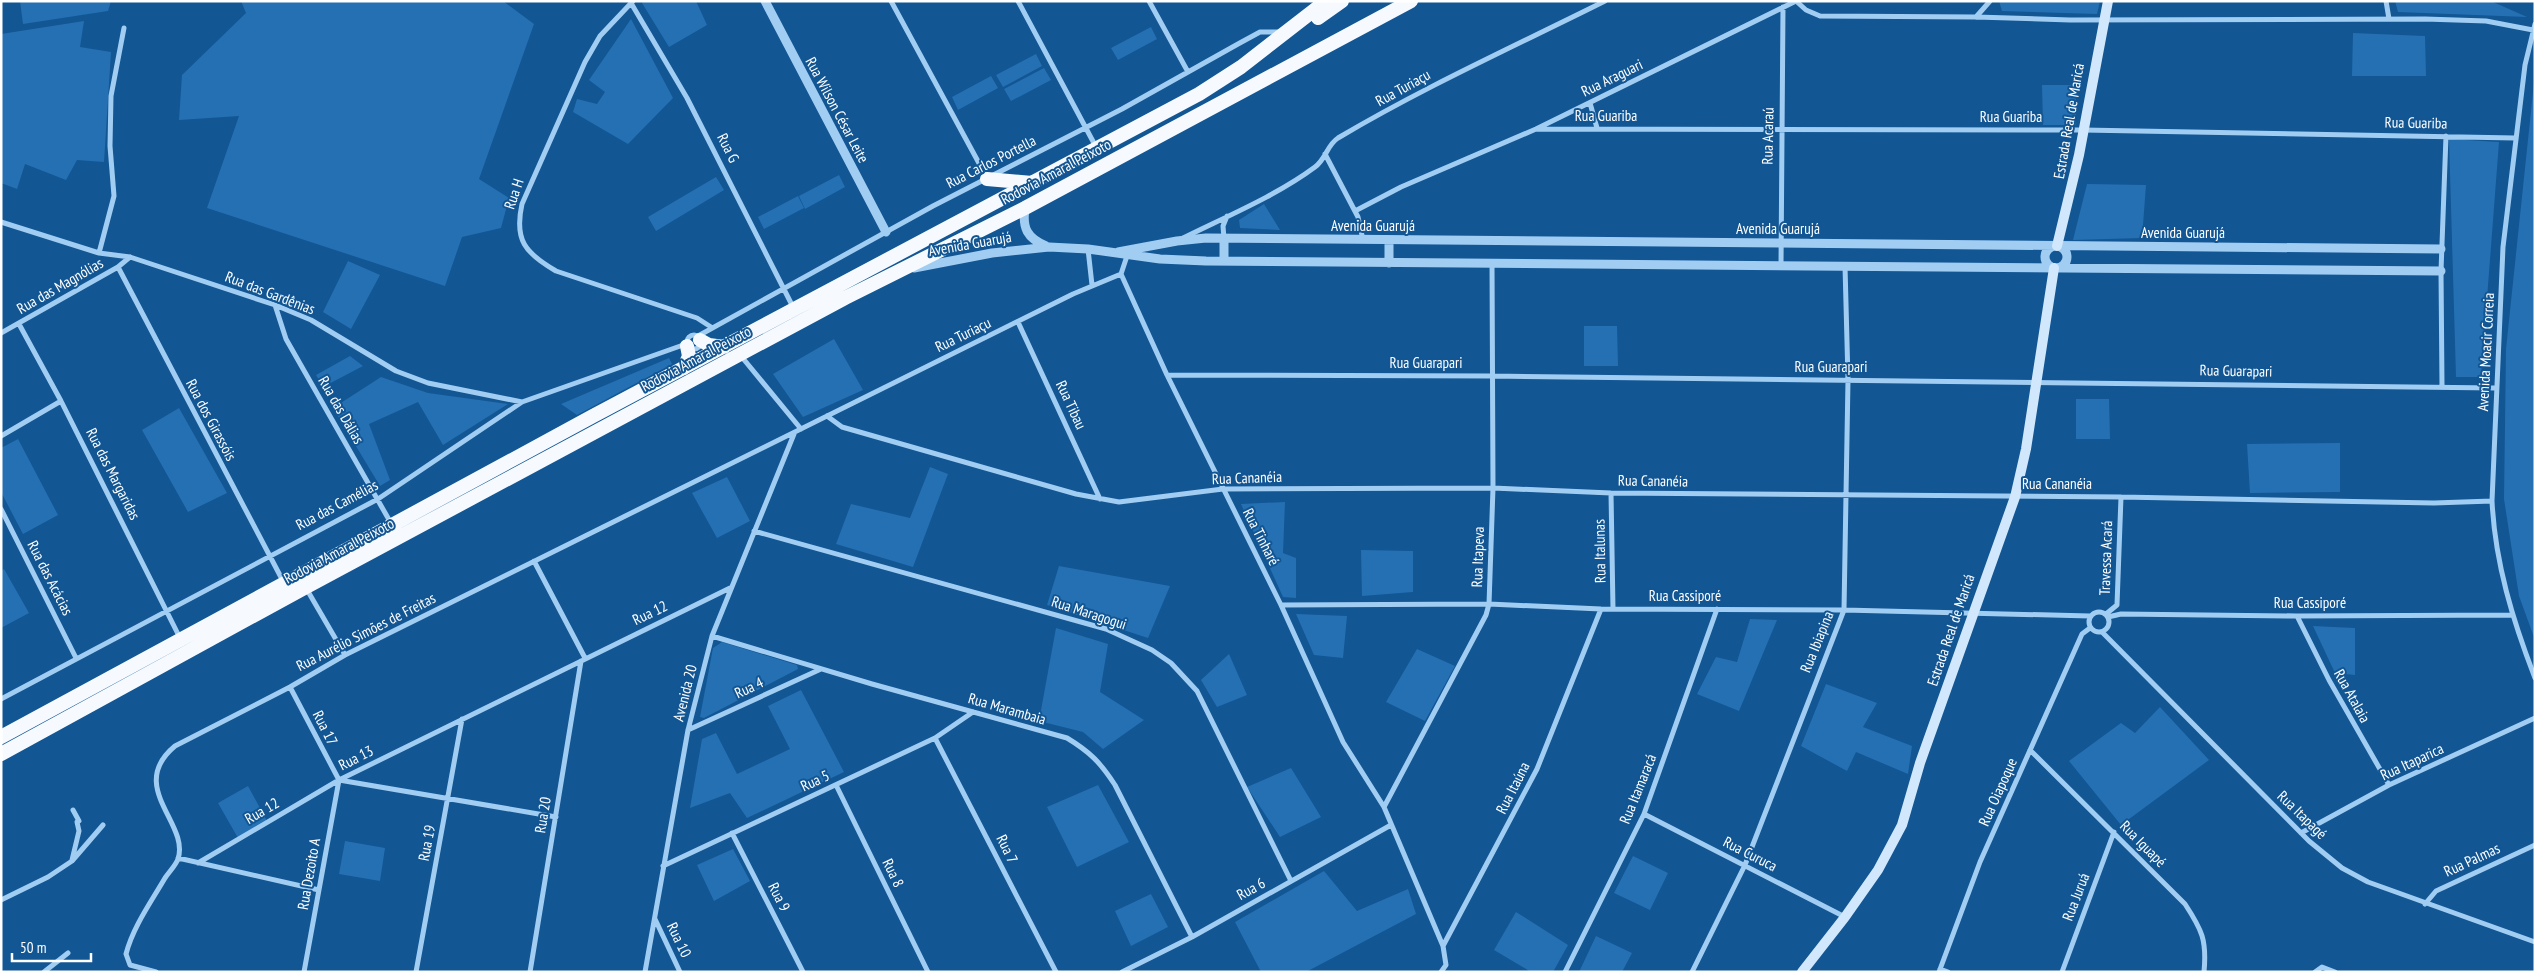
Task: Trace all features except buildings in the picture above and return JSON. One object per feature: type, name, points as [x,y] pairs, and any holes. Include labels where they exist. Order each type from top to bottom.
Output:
[{"type":"highway","name":"Rodovia Amaral Peixoto","points":[[4,734],[794,309],[1097,150],[1199,94],[1266,48],[1326,1]]},
{"type":"highway","points":[[1266,48],[1286,41],[1342,1]]},
{"type":"highway","points":[[1347,35],[1372,14],[1395,1]]},
{"type":"highway","name":"Rodovia Amaral Peixoto","points":[[1,754],[306,587],[740,354],[896,272],[1025,208],[1411,1]]},
{"type":"highway","points":[[987,179],[1032,183]]},
{"type":"highway","points":[[684,368],[693,341],[709,346],[724,347]]},
{"type":"main road","name":"Estrada Real de Maricá","points":[[2057,246],[2066,216],[2108,1]]},
{"type":"main road","name":"Estrada Real de Maricá","points":[[1802,972],[1845,917],[1878,870],[1902,825],[1920,763],[2014,497],[2026,449],[2038,382],[2054,268]]},
{"type":"street","name":"Rua Wilson César Leite","points":[[765,1],[886,232]]},
{"type":"street","points":[[892,1],[987,179]]},
{"type":"street","points":[[1018,1],[1097,150]]},
{"type":"street","points":[[1148,1],[1188,72]]},
{"type":"street","name":"Rua Turiaçu","points":[[1177,241],[1297,179],[1317,166],[1336,139],[1447,78],[1605,1]]},
{"type":"street","points":[[1796,1],[1806,10],[1820,16],[2103,19],[2389,19],[2486,21],[2534,27]]},
{"type":"street","name":"Rua Araguari","points":[[1356,211],[1401,188],[1536,129],[1796,1]]},
{"type":"street","points":[[1976,17],[1990,1]]},
{"type":"street","points":[[2386,1],[2389,19]]},
{"type":"street","name":"Rua G","points":[[632,2],[688,98],[794,309]]},
{"type":"street","name":"Rua H","points":[[632,2],[600,36],[585,62],[522,204],[518,220],[519,233],[526,248],[535,259],[556,271],[697,318],[711,327]]},
{"type":"street","name":"Rua Acaraú","points":[[1781,266],[1783,7]]},
{"type":"street","name":"Avenida Moacir Correia","points":[[2534,27],[2525,65],[2502,247],[2492,501],[2493,523],[2512,615],[2535,678]]},
{"type":"street","points":[[99,253],[114,196],[110,146],[111,96],[124,28]]},
{"type":"street","name":"Rua Carlos Portella","points":[[711,327],[1260,32],[1286,32]]},
{"type":"street","points":[[1590,103],[1597,128]]},
{"type":"street","name":"Rua Guariba","points":[[1536,129],[2082,130],[2515,138]]},
{"type":"street","points":[[2442,386],[2441,249],[2446,136]]},
{"type":"street","points":[[1325,154],[1356,211],[1361,224],[1363,240]]},
{"type":"street","name":"Avenida Guarujá","points":[[1025,208],[1023,220],[1027,234],[1035,241],[1048,247]]},
{"type":"street","points":[[1224,261],[1223,226],[1227,216]]},
{"type":"street","name":"Rua das Gardênias","points":[[1,222],[99,253],[130,257],[275,305],[311,320],[358,350],[404,374],[428,383],[522,402]]},
{"type":"street","name":"Avenida Guarujá","points":[[1115,253],[1177,241],[1224,239],[2441,249]]},
{"type":"street","points":[[1388,263],[1389,240]]},
{"type":"street","name":"Avenida Guarujá","points":[[896,272],[992,253],[1048,247],[1088,249],[1127,256],[1167,260],[1224,261],[2441,271]]},
{"type":"street","name":"Estrada Real de Maricá","points":[[2050,247],[2064,248],[2067,257],[2065,264],[2054,268],[2048,265],[2045,256],[2050,247]]},
{"type":"street","points":[[1088,249],[1092,285]]},
{"type":"street","points":[[1121,274],[1127,256]]},
{"type":"street","name":"Rua das Magnólias","points":[[1,333],[118,267],[130,257]]},
{"type":"street","name":"Rua Itapeva","points":[[1384,807],[1486,615],[1489,604],[1493,488],[1492,264]]},
{"type":"street","name":"Rua Ibiapina","points":[[1692,972],[1745,865],[1844,610],[1848,380],[1845,266]]},
{"type":"street","name":"Rua dos Girassóis","points":[[118,267],[284,583]]},
{"type":"street","name":"Rua Turiaçu","points":[[801,429],[1092,285],[1121,274]]},
{"type":"street","name":"Rua Tinharé","points":[[1121,274],[1167,375],[1281,604],[1343,742],[1384,807]]},
{"type":"street","name":"Rua das Dálias","points":[[275,305],[286,339],[392,526]]},
{"type":"street","name":"Rua Tibau","points":[[1018,322],[1100,499]]},
{"type":"street","name":"Rua das Margaridas","points":[[19,324],[61,401],[180,638]]},
{"type":"street","name":"Rua das Camélias","points":[[1,698],[378,499],[522,402],[693,341],[711,327]]},
{"type":"street","points":[[740,354],[801,429]]},
{"type":"street","name":"Rua Guarapari","points":[[1167,375],[1491,376],[2495,388]]},
{"type":"street","points":[[1,436],[61,401]]},
{"type":"street","name":"Rua Cananéia","points":[[827,416],[842,427],[1076,494],[1119,502],[1223,489],[1493,488],[1611,493],[2121,497],[2434,503],[2492,501]]},
{"type":"street","name":"Rua Aurélio Simões de Freitas","points":[[178,858],[177,835],[158,793],[156,782],[159,763],[164,755],[175,746],[346,655],[801,429]]},
{"type":"street","name":"Avenida 20","points":[[645,972],[688,730],[712,636],[794,433]]},
{"type":"street","name":"Rua Italunas","points":[[1611,493],[1613,609]]},
{"type":"street","name":"Travessa Acará","points":[[2107,616],[2117,606],[2121,497]]},
{"type":"street","name":"Rua das Acácias","points":[[1,509],[76,658]]},
{"type":"street","name":"Rua Maragogui","points":[[754,531],[1106,630],[1152,650],[1171,663],[1197,691],[1291,881]]},
{"type":"street","points":[[534,562],[583,660]]},
{"type":"street","points":[[306,587],[346,655]]},
{"type":"street","name":"Rua 12","points":[[583,660],[730,588]]},
{"type":"street","name":"Rua Cassiporé","points":[[1281,604],[1489,604],[1601,609],[1844,610],[2090,616],[2096,612],[2107,616],[2121,614],[2297,616],[2512,615]]},
{"type":"street","name":"Rua Itaúna","points":[[1443,946],[1537,769],[1601,609]]},
{"type":"street","name":"Rua Itamaracá","points":[[1565,972],[1644,814],[1717,609]]},
{"type":"street","points":[[2090,616],[2088,622],[2090,628],[2095,632],[2102,632],[2108,627],[2107,616]]},
{"type":"street","name":"Rua Atalaia","points":[[2297,616],[2329,680],[2389,785]]},
{"type":"street","name":"Rua Oiapoque","points":[[1939,971],[1980,862],[2082,634],[2090,628]]},
{"type":"street","name":"Rua Itapagé","points":[[2102,632],[2301,832],[2342,868],[2368,882],[2425,904],[2535,942]]},
{"type":"street","name":"Rua Marambaia","points":[[712,636],[821,669],[1068,738],[1101,763],[1115,785],[1192,937]]},
{"type":"street","name":"Rua 13","points":[[339,780],[583,660]]},
{"type":"street","name":"Rua 20","points":[[530,972],[583,660]]},
{"type":"street","name":"Rua 4","points":[[688,730],[821,669]]},
{"type":"street","name":"Rua 17","points":[[290,686],[339,780]]},
{"type":"street","name":"Rua 5","points":[[663,866],[935,738],[973,712]]},
{"type":"street","name":"Rua Itaparica","points":[[2301,832],[2389,785],[2535,718]]},
{"type":"street","name":"Rua 19","points":[[416,972],[462,719]]},
{"type":"street","name":"Rua 7","points":[[935,738],[1056,972]]},
{"type":"street","name":"Rua Iguapé","points":[[2030,750],[2185,904],[2202,928],[2206,949],[2204,972]]},
{"type":"street","name":"Rua 12","points":[[198,863],[339,780]]},
{"type":"street","name":"Rua 13","points":[[339,780],[556,817]]},
{"type":"street","name":"Rua Dezoito A","points":[[304,972],[339,780]]},
{"type":"street","name":"Rua 8","points":[[836,785],[928,972]]},
{"type":"street","points":[[1384,807],[1443,946],[1449,972]]},
{"type":"street","points":[[72,861],[79,832],[77,822],[79,821],[73,810]]},
{"type":"street","name":"Rua Curuca","points":[[1644,814],[1845,917]]},
{"type":"street","points":[[1,900],[48,877],[72,861],[103,825]]},
{"type":"street","name":"Rua 6","points":[[1122,972],[1192,937],[1391,825]]},
{"type":"street","name":"Rua Juruá","points":[[2062,972],[2114,832]]},
{"type":"street","name":"Rua 9","points":[[732,833],[803,972]]},
{"type":"street","name":"Rua Palmas","points":[[2425,904],[2436,891],[2535,844]]},
{"type":"street","points":[[156,972],[130,965],[126,956],[127,950],[150,904],[178,858],[319,890]]},
{"type":"street","name":"Rua 10","points":[[654,919],[680,972]]},
{"type":"street","points":[[44,972],[68,953]]},
{"type":"street","points":[[1441,972],[1446,965]]},
{"type":"street","points":[[2315,972],[2322,967],[2327,967],[2336,972]]},
{"type":"street","points":[[1939,971],[1948,972]]},
{"type":"shaded area","points":[[20,1],[111,1],[108,11],[23,24]]},
{"type":"shaded area","points":[[241,1],[503,1],[534,24],[479,179],[509,198],[501,228],[462,237],[445,286],[207,208],[239,116],[179,120],[182,75],[246,13]]},
{"type":"shaded area","points":[[644,1],[696,1],[707,25],[669,47],[642,3]]},
{"type":"shaded area","points":[[1999,1],[2100,1],[2097,14],[2002,11]]},
{"type":"shaded area","points":[[2395,1],[2491,1],[2527,17],[2398,12]]},
{"type":"shaded area","points":[[631,19],[673,98],[628,144],[573,112],[577,99],[597,104],[605,92],[589,80]]},
{"type":"shaded area","points":[[84,21],[80,47],[111,52],[104,162],[77,160],[66,180],[25,164],[17,189],[1,183],[1,34]]},
{"type":"shaded area","points":[[1151,27],[1157,39],[1118,60],[1111,48]]},
{"type":"shaded area","points":[[2353,33],[2425,36],[2426,76],[2352,76]]},
{"type":"shaded area","points":[[1036,54],[1042,66],[1003,87],[996,75]]},
{"type":"shaded area","points":[[1044,68],[1051,80],[1011,101],[1004,89]]},
{"type":"shaded area","points":[[2535,73],[2535,640],[2519,596],[2504,499],[2506,349]]},
{"type":"shaded area","points":[[991,76],[998,88],[958,110],[952,97]]},
{"type":"shaded area","points":[[2042,85],[2076,85],[2076,125],[2043,125]]},
{"type":"shaded area","points":[[2449,139],[2499,142],[2481,377],[2456,377]]},
{"type":"shaded area","points":[[839,175],[845,187],[805,209],[799,196]]},
{"type":"shaded area","points":[[716,177],[724,190],[656,231],[648,217]]},
{"type":"shaded area","points":[[2087,184],[2146,185],[2142,238],[2073,240]]},
{"type":"shaded area","points":[[798,196],[804,208],[764,229],[758,217]]},
{"type":"shaded area","points":[[1264,204],[1280,230],[1240,228],[1239,220]]},
{"type":"shaded area","points":[[348,261],[380,275],[351,329],[323,312]]},
{"type":"shaded area","points":[[1584,326],[1617,326],[1618,366],[1584,366]]},
{"type":"shaded area","points":[[834,339],[863,390],[803,417],[773,374]]},
{"type":"shaded area","points":[[350,356],[363,366],[323,387],[316,375]]},
{"type":"shaded area","points":[[669,358],[672,364],[577,415],[561,404]]},
{"type":"shaded area","points":[[381,377],[428,393],[508,404],[443,445],[418,402],[369,424],[390,480],[380,486],[333,408]]},
{"type":"shaded area","points":[[2076,399],[2109,399],[2110,439],[2076,439]]},
{"type":"shaded area","points":[[179,408],[227,493],[188,512],[142,430]]},
{"type":"shaded area","points":[[18,439],[58,515],[23,534],[1,492],[1,448]]},
{"type":"shaded area","points":[[2340,443],[2340,492],[2250,493],[2247,444]]},
{"type":"shaded area","points":[[930,467],[948,474],[913,567],[836,544],[851,504],[910,518]]},
{"type":"shaded area","points":[[727,477],[750,521],[717,538],[692,493]]},
{"type":"shaded area","points":[[1285,502],[1283,553],[1296,558],[1296,598],[1283,597],[1241,504]]},
{"type":"shaded area","points":[[1361,550],[1413,551],[1413,592],[1362,596]]},
{"type":"shaded area","points":[[1059,566],[1170,586],[1148,638],[1047,605]]},
{"type":"shaded area","points":[[4,569],[29,613],[1,628],[1,571]]},
{"type":"shaded area","points":[[1296,614],[1347,616],[1343,658],[1314,655]]},
{"type":"shaded area","points":[[1750,619],[1777,620],[1739,711],[1697,694],[1716,657],[1737,662]]},
{"type":"shaded area","points":[[2313,626],[2355,628],[2355,675],[2335,673]]},
{"type":"shaded area","points":[[1056,628],[1108,644],[1100,692],[1144,720],[1103,749],[1083,732],[1039,721]]},
{"type":"shaded area","points":[[722,642],[797,665],[798,669],[704,718],[700,717],[713,648]]},
{"type":"shaded area","points":[[1417,649],[1455,666],[1425,721],[1386,702]]},
{"type":"shaded area","points":[[1229,654],[1247,695],[1217,707],[1201,680]]},
{"type":"shaded area","points":[[1826,684],[1877,703],[1863,727],[1912,746],[1908,774],[1856,752],[1847,771],[1801,746]]},
{"type":"shaded area","points":[[801,690],[844,772],[747,818],[730,793],[690,808],[702,739],[716,733],[737,774],[790,749],[768,706]]},
{"type":"shaded area","points":[[2160,707],[2209,760],[2121,825],[2069,761],[2121,723],[2135,733]]},
{"type":"shaded area","points":[[1291,768],[1321,817],[1280,837],[1247,787]]},
{"type":"shaded area","points":[[1098,785],[1129,842],[1077,867],[1047,807]]},
{"type":"shaded area","points":[[248,786],[267,821],[238,838],[218,803]]},
{"type":"shaded area","points":[[345,841],[385,848],[380,881],[339,874]]},
{"type":"shaded area","points":[[733,849],[750,881],[714,901],[697,865]]},
{"type":"shaded area","points":[[1633,856],[1668,873],[1650,910],[1614,893]]},
{"type":"shaded area","points":[[1324,871],[1357,911],[1408,889],[1416,914],[1306,972],[1261,972],[1235,922]]},
{"type":"shaded area","points":[[1151,894],[1168,927],[1131,946],[1115,911]]},
{"type":"shaded area","points":[[1516,912],[1568,945],[1553,972],[1531,972],[1494,950]]},
{"type":"shaded area","points":[[1596,936],[1632,953],[1622,972],[1579,972]]}]
